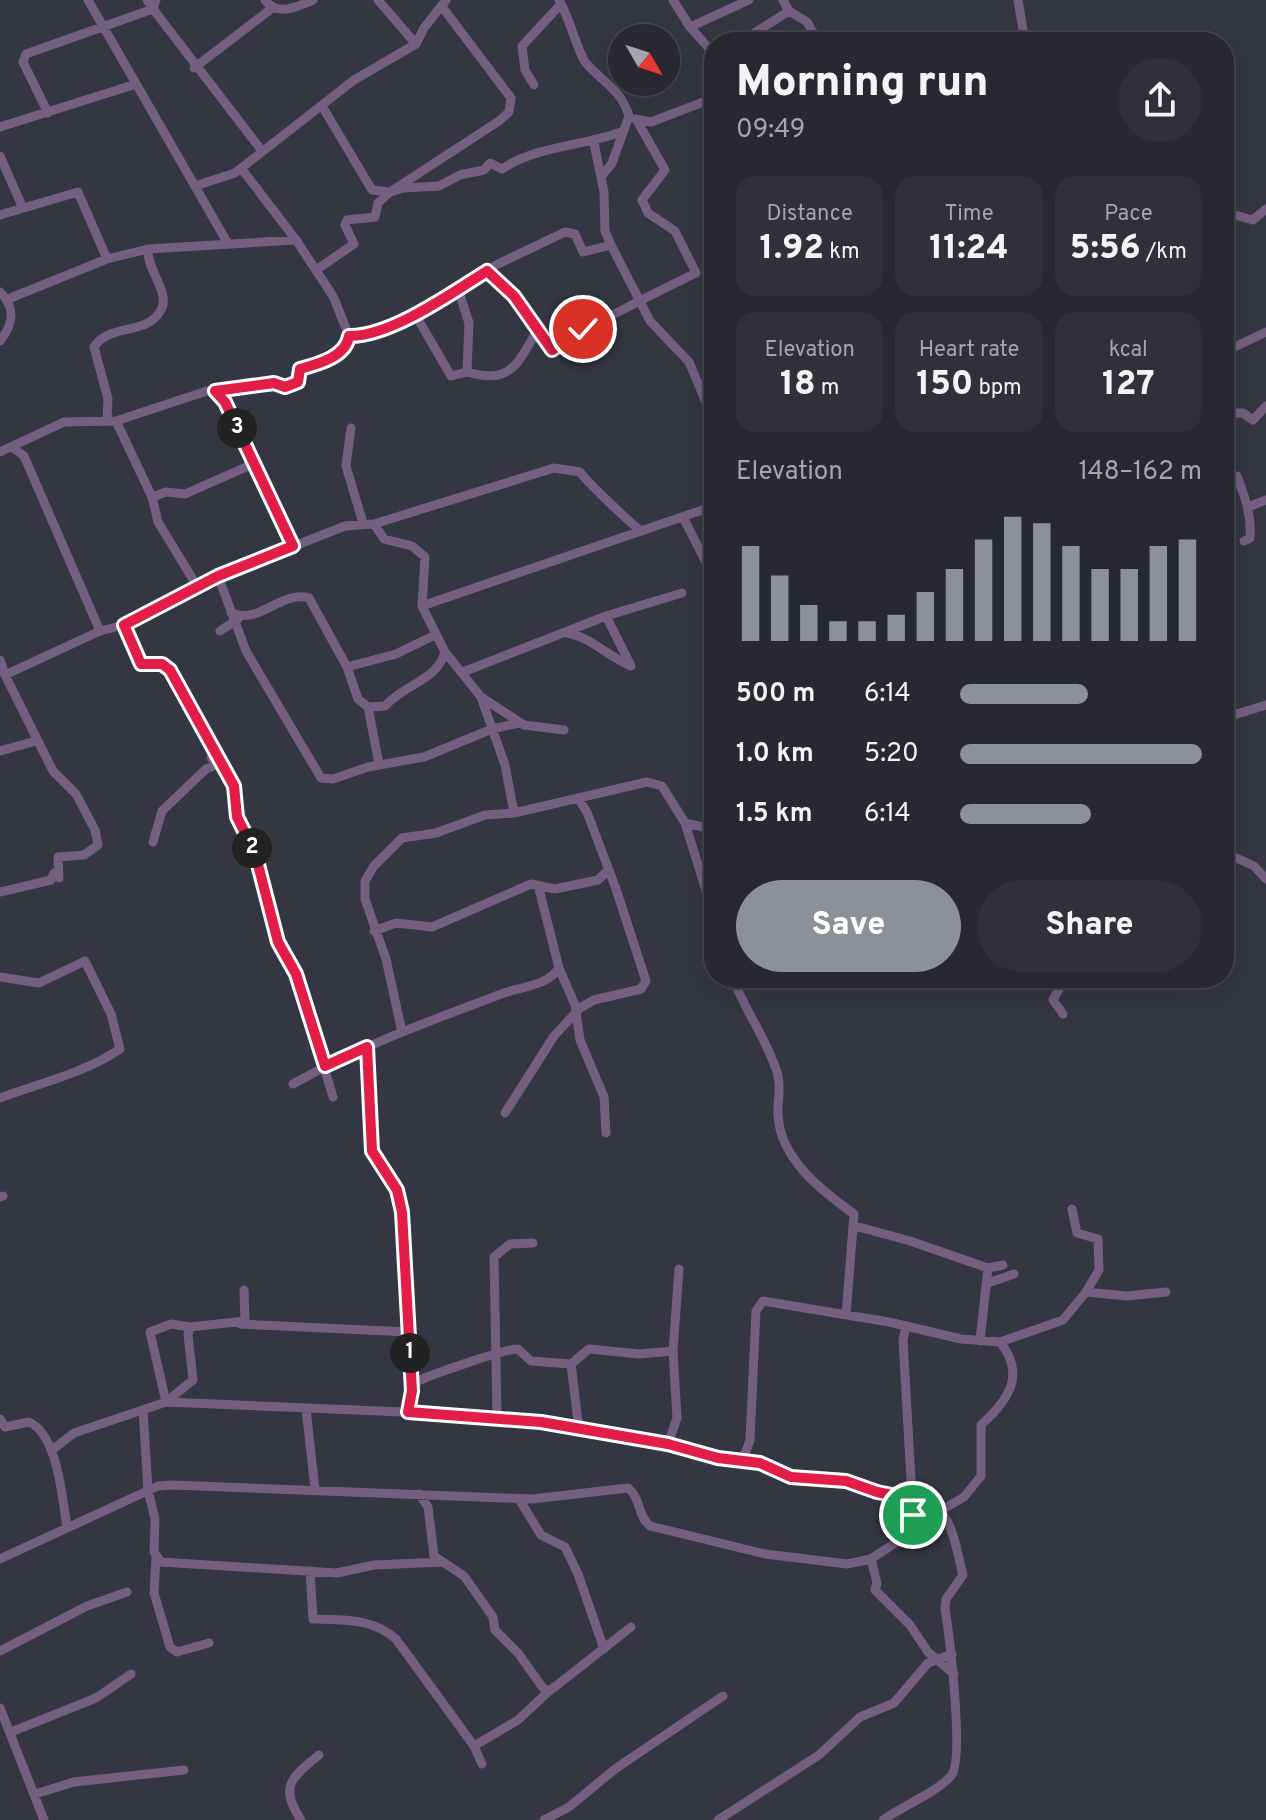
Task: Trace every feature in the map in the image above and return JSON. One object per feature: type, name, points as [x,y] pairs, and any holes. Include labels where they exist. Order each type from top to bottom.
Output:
[{"type":"street","points":[[88,0],[133,85],[227,242]]},
{"type":"street","points":[[194,68],[268,4],[279,11],[313,0]]},
{"type":"street","points":[[378,0],[416,44]]},
{"type":"street","points":[[673,0],[704,43]]},
{"type":"street","points":[[690,27],[749,0]]},
{"type":"street","points":[[783,0],[789,11],[807,22],[813,32]]},
{"type":"street","points":[[1018,0],[1023,32]]},
{"type":"street","points":[[534,85],[525,70],[522,46],[560,2],[575,30],[585,62],[610,83],[624,101],[665,170],[642,200],[648,213],[675,231],[696,273],[639,301],[610,320],[583,329],[552,350]]},
{"type":"street","points":[[48,113],[23,58],[104,29],[152,3],[194,68],[262,151]]},
{"type":"street","points":[[195,186],[241,168],[354,80],[416,44],[424,28],[444,4],[511,98],[509,112],[390,192],[378,203],[375,217],[347,220],[354,244],[316,270]]},
{"type":"street","points":[[756,32],[789,11]]},
{"type":"street","points":[[0,127],[133,85]]},
{"type":"street","points":[[633,118],[651,122],[704,102]]},
{"type":"street","points":[[322,106],[372,190],[390,192],[439,186],[460,175],[484,170],[490,163],[502,169],[525,155],[594,143],[624,131]]},
{"type":"street","points":[[601,177],[612,163],[624,131],[633,118]]},
{"type":"street","points":[[594,143],[601,177],[605,231],[611,245],[660,336],[689,362],[704,397]]},
{"type":"street","points":[[0,156],[22,206]]},
{"type":"street","points":[[0,452],[64,422],[111,420],[215,391],[274,383],[285,387],[298,382],[300,369],[340,352],[348,344],[349,336],[333,296],[296,240],[241,168]]},
{"type":"street","points":[[0,215],[22,206],[78,192],[107,259]]},
{"type":"street","points":[[1234,215],[1253,220],[1266,209]]},
{"type":"street","points":[[349,336],[362,337],[415,314],[487,271],[570,230],[583,252],[611,245]]},
{"type":"street","points":[[0,341],[11,325],[4,296],[107,259],[148,249],[296,240]]},
{"type":"street","points":[[148,249],[149,267],[163,297],[160,311],[145,326],[109,334],[94,347],[111,420],[152,497],[158,522],[197,586]]},
{"type":"street","points":[[487,271],[514,296],[552,350]]},
{"type":"street","points":[[458,289],[469,323],[467,372]]},
{"type":"street","points":[[415,314],[451,376],[467,372],[483,377],[505,375],[514,368],[537,331],[552,350]]},
{"type":"street","points":[[1234,347],[1266,332]]},
{"type":"street","points":[[215,391],[225,402],[293,546]]},
{"type":"street","points":[[1234,413],[1243,413],[1253,420],[1266,406]]},
{"type":"street","points":[[351,428],[346,466],[368,524],[384,539],[412,546],[425,557],[422,606],[445,652],[481,697],[505,765],[514,813]]},
{"type":"street","points":[[12,447],[24,456],[100,631]]},
{"type":"street","points":[[152,497],[166,492],[185,494],[255,463]]},
{"type":"street","points":[[0,892],[51,880],[54,873],[59,878],[58,857],[84,855],[98,845],[95,830],[76,794],[53,771],[36,741],[2,666],[124,625],[218,576],[293,546],[554,468],[580,472],[590,485],[617,507],[633,528],[642,531]]},
{"type":"street","points":[[1234,476],[1237,476],[1248,507],[1250,538],[1244,541]]},
{"type":"street","points":[[1248,507],[1266,500]]},
{"type":"street","points":[[422,606],[704,510]]},
{"type":"street","points":[[683,517],[704,558]]},
{"type":"street","points":[[218,576],[246,651],[281,713],[307,749],[321,778],[326,780],[368,767],[432,755],[492,729],[519,723],[564,730]]},
{"type":"street","points":[[463,672],[606,616],[682,593]]},
{"type":"street","points":[[220,631],[235,617],[256,614],[294,597],[309,598],[347,667],[358,699],[368,707],[378,759]]},
{"type":"street","points":[[566,632],[583,636],[610,657],[631,666],[606,616]]},
{"type":"street","points":[[124,625],[141,664],[162,664],[170,670],[202,733],[234,786],[237,817],[255,853],[278,942],[296,974],[333,1097]]},
{"type":"street","points":[[347,667],[396,654],[435,635]]},
{"type":"street","points":[[368,707],[385,706],[397,693],[437,670],[445,652]]},
{"type":"street","points":[[481,697],[519,723]]},
{"type":"street","points":[[1234,715],[1266,705]]},
{"type":"street","points":[[153,842],[162,811],[206,769],[216,765],[202,745],[202,733]]},
{"type":"street","points":[[0,751],[36,741]]},
{"type":"street","points":[[402,1032],[386,959],[365,899],[365,881],[374,866],[402,838],[436,833],[485,815],[514,813],[656,783],[662,786],[685,823],[704,884]]},
{"type":"street","points":[[505,1113],[554,1036],[577,1014],[594,1000],[641,989],[646,981],[587,812],[578,798]]},
{"type":"street","points":[[685,823],[704,826]]},
{"type":"street","points":[[1234,857],[1254,866],[1266,879]]},
{"type":"street","points":[[374,931],[396,923],[432,927],[538,885],[555,889],[598,880],[607,871]]},
{"type":"street","points":[[538,885],[559,968],[577,1014],[580,1040],[604,1097],[606,1133]]},
{"type":"street","points":[[0,977],[39,983],[85,961],[111,1014],[120,1049],[94,1067],[67,1072],[0,1098]]},
{"type":"street","points":[[293,1084],[325,1066],[402,1032],[546,981],[559,968]]},
{"type":"street","points":[[737,988],[742,1001],[759,1024],[781,1085],[777,1113],[788,1151],[822,1191],[854,1214],[846,1315]]},
{"type":"street","points":[[1059,988],[1052,997],[1063,1014]]},
{"type":"street","points":[[367,1047],[372,1151],[397,1190],[402,1212],[412,1391],[408,1412]]},
{"type":"street","points":[[738,1461],[744,1457],[750,1440],[759,1306],[768,1300],[980,1341],[1000,1342],[1063,1320],[1099,1270],[1099,1246],[1095,1236],[1077,1233],[1072,1209]]},
{"type":"street","points":[[855,1226],[988,1268],[1003,1265]]},
{"type":"street","points":[[497,1416],[494,1257],[510,1244],[533,1243]]},
{"type":"street","points":[[980,1341],[988,1268]]},
{"type":"street","points":[[668,1444],[677,1418],[673,1351],[679,1269]]},
{"type":"street","points":[[988,1283],[1014,1274]]},
{"type":"street","points":[[234,1324],[245,1321],[244,1290]]},
{"type":"street","points":[[1086,1292],[1127,1296],[1166,1292]]},
{"type":"street","points":[[166,1402],[150,1332],[171,1324],[408,1332]]},
{"type":"street","points":[[166,1402],[169,1396],[186,1389],[193,1380],[188,1335],[190,1327]]},
{"type":"street","points":[[0,1559],[148,1490],[173,1485],[519,1499],[628,1488],[634,1492],[640,1514],[650,1526],[783,1557],[847,1564],[871,1559],[901,1539],[910,1527],[912,1499],[903,1340],[906,1327]]},
{"type":"street","points":[[942,1510],[964,1497],[981,1476],[981,1425],[1000,1407],[1015,1369],[1011,1356],[1000,1342]]},
{"type":"street","points":[[412,1391],[428,1376],[512,1348],[531,1361],[571,1364],[589,1349],[639,1354],[673,1351]]},
{"type":"street","points":[[571,1364],[579,1429]]},
{"type":"street","points":[[52,1450],[74,1433],[166,1402],[497,1416],[668,1444],[738,1461],[760,1463],[791,1477],[846,1481],[942,1510]]},
{"type":"street","points":[[306,1409],[315,1489]]},
{"type":"street","points":[[143,1410],[148,1490],[155,1519],[154,1593],[170,1647],[177,1652],[209,1643]]},
{"type":"street","points":[[0,1419],[5,1427],[22,1421],[37,1425],[52,1450],[67,1527]]},
{"type":"street","points":[[419,1494],[428,1507],[434,1556],[464,1576],[493,1617],[495,1630],[518,1653],[543,1688],[549,1691]]},
{"type":"street","points":[[519,1499],[541,1535],[565,1547],[604,1649]]},
{"type":"street","points":[[883,1820],[955,1772],[954,1674],[946,1599],[963,1575],[942,1510]]},
{"type":"street","points":[[156,1558],[167,1564],[337,1573],[374,1565],[443,1562]]},
{"type":"street","points":[[871,1559],[877,1583],[875,1590],[910,1625],[928,1652],[954,1674]]},
{"type":"street","points":[[310,1571],[313,1619],[350,1620],[383,1628],[396,1639],[474,1746],[482,1764]]},
{"type":"street","points":[[0,1651],[87,1606],[127,1592]]},
{"type":"street","points":[[474,1746],[518,1720],[549,1691],[631,1627]]},
{"type":"street","points":[[718,1820],[819,1755],[860,1717],[894,1703],[928,1663],[952,1654]]},
{"type":"street","points":[[11,1732],[96,1698],[131,1674]]},
{"type":"street","points":[[542,1820],[569,1807],[615,1769],[723,1696]]},
{"type":"street","points":[[0,1708],[26,1781],[35,1794],[44,1820]]},
{"type":"street","points":[[301,1820],[289,1799],[288,1787],[296,1774],[319,1755]]},
{"type":"street","points":[[35,1794],[74,1782],[184,1770]]},
{"type":"route","points":[[583,329],[552,350],[514,296],[487,271],[415,314],[362,337],[349,336],[348,344],[340,352],[321,363],[300,369],[298,382],[285,387],[274,383],[215,391],[225,402],[293,546],[218,576],[124,625],[141,664],[162,664],[170,670],[202,733],[234,786],[235,811],[255,853],[278,942],[296,974],[325,1066],[367,1047],[372,1151],[397,1190],[402,1212],[412,1391],[408,1412],[504,1416],[668,1444],[718,1458],[760,1463],[791,1477],[846,1481],[877,1492],[912,1499],[913,1515]]}]
